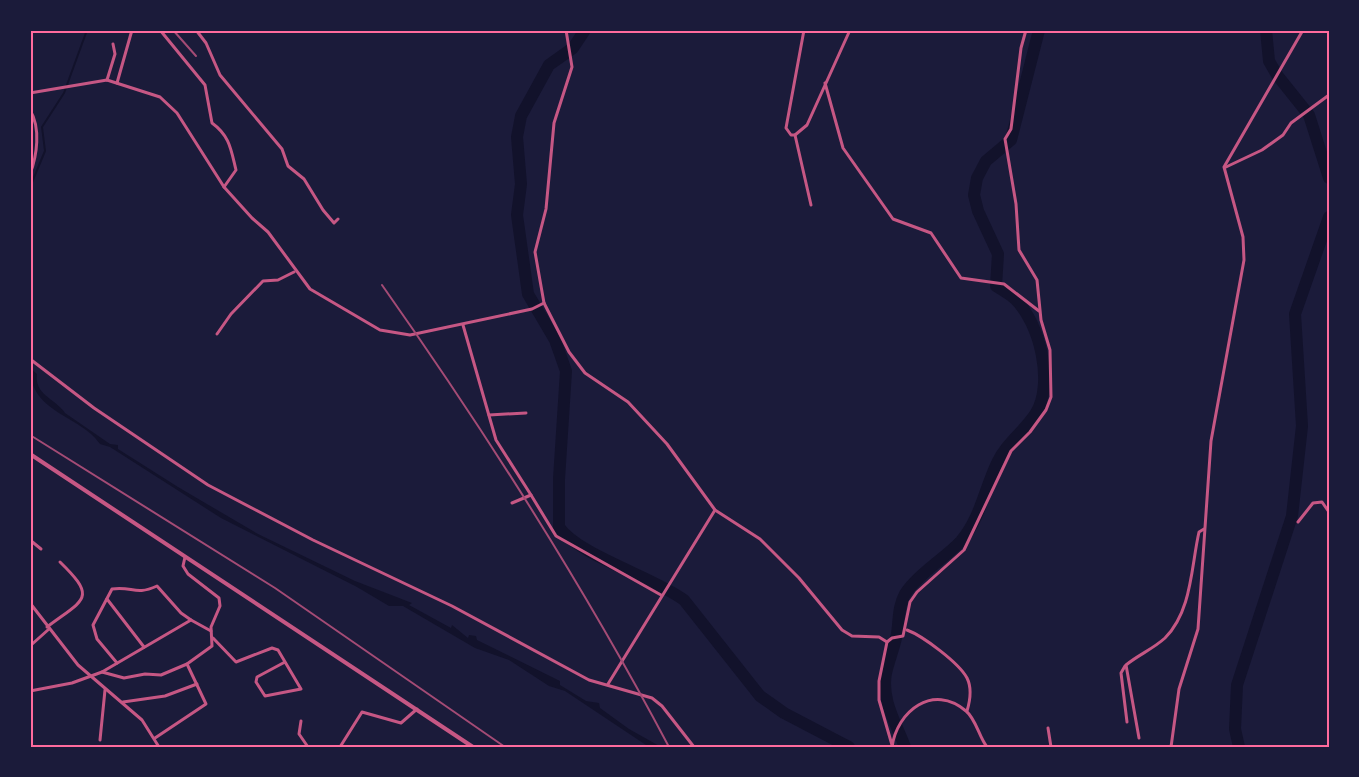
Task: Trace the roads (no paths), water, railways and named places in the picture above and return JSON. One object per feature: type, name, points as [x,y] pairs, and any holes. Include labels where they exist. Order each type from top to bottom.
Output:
[{"type":"street","points":[[117,83],[132,30]]},
{"type":"street","points":[[160,30],[206,85],[212,123],[222,130],[230,142],[236,170],[224,187]]},
{"type":"street","points":[[196,30],[206,43],[220,75],[282,149],[288,166],[304,179],[334,223],[338,219]]},
{"type":"street","points":[[566,30],[572,67],[554,123],[546,209],[535,252],[544,304],[569,352],[585,373],[636,410],[667,444],[715,510],[760,539],[799,578],[842,630],[852,636],[879,637],[887,642]]},
{"type":"street","points":[[795,135],[791,135],[786,128],[804,30]]},
{"type":"street","points":[[795,135],[807,125],[850,30]]},
{"type":"street","points":[[892,746],[879,700],[879,681],[887,642],[892,638],[903,636],[910,602],[916,592],[964,550],[1011,451],[1047,410],[1051,397],[1050,350],[1040,312],[1037,280],[1019,250],[1016,204],[1005,139],[1011,129],[1021,48],[1026,30]]},
{"type":"street","points":[[1171,747],[1179,689],[1198,629],[1210,441],[1244,260],[1243,237],[1224,167],[1303,30]]},
{"type":"street","points":[[107,80],[115,54],[113,44]]},
{"type":"street","points":[[30,93],[42,93],[61,86],[107,80],[160,96],[188,129],[224,187],[268,232],[294,272],[310,289],[380,330],[410,335],[463,325],[532,309],[544,304]]},
{"type":"street","points":[[825,83],[843,148],[893,219],[932,233],[961,278],[1004,284],[1040,312]]},
{"type":"street","points":[[1224,167],[1262,150],[1283,135],[1291,123],[1329,95]]},
{"type":"street","points":[[30,110],[34,117],[37,143],[36,160],[30,174]]},
{"type":"street","points":[[795,135],[811,205]]},
{"type":"street","points":[[217,334],[231,314],[263,281],[278,280],[294,272]]},
{"type":"street","points":[[463,325],[496,440],[556,536],[661,596]]},
{"type":"street","points":[[30,359],[94,408],[208,485],[313,540],[452,606],[589,680],[652,698],[662,706],[694,747]]},
{"type":"street","points":[[489,416],[526,413]]},
{"type":"street","points":[[30,454],[473,747]]},
{"type":"street","points":[[512,503],[531,495]]},
{"type":"street","points":[[1298,522],[1313,503],[1322,502],[1329,512]]},
{"type":"street","points":[[608,684],[715,510]]},
{"type":"street","points":[[1127,722],[1121,673],[1126,665],[1153,647],[1176,624],[1189,588],[1199,532],[1204,529]]},
{"type":"street","points":[[30,540],[41,549]]},
{"type":"street","points":[[102,672],[124,678],[145,674],[161,675],[187,664],[212,646],[211,631],[220,606],[219,598],[188,574],[183,566],[185,557]]},
{"type":"street","points":[[30,646],[81,601],[84,594],[81,583],[60,562]]},
{"type":"street","points":[[117,663],[94,631],[93,625],[112,589],[121,588],[143,592],[157,586],[181,613],[211,631]]},
{"type":"street","points":[[107,599],[145,647]]},
{"type":"street","points":[[30,603],[48,628],[91,677],[142,720],[159,747]]},
{"type":"street","points":[[30,691],[91,677],[191,620]]},
{"type":"street","points":[[906,630],[919,635],[967,677],[971,701],[967,711]]},
{"type":"street","points":[[211,637],[236,662],[272,648],[278,650],[301,689],[265,696],[256,682],[257,677],[285,662]]},
{"type":"street","points":[[155,738],[206,704],[187,664]]},
{"type":"street","points":[[1126,665],[1139,738]]},
{"type":"street","points":[[122,702],[165,696],[197,684]]},
{"type":"street","points":[[100,740],[105,690]]},
{"type":"street","points":[[892,746],[898,723],[908,710],[935,700],[950,702],[967,711],[987,747]]},
{"type":"street","points":[[341,746],[362,712],[401,723],[417,709]]},
{"type":"street","points":[[301,721],[299,734],[308,747]]},
{"type":"street","points":[[1048,728],[1051,747]]},
{"type":"waterway","points":[[30,187],[45,151],[42,127],[64,93],[87,30]]},
{"type":"waterway","points":[[585,30],[573,48],[549,65],[521,116],[517,137],[521,184],[517,215],[528,294],[555,340],[566,371],[559,479],[559,527],[582,547],[671,591],[684,600],[760,696],[784,713],[849,747]]},
{"type":"waterway","points":[[905,747],[887,702],[885,683],[903,599],[910,587],[968,532],[1001,456],[1036,413],[1044,386],[1042,354],[1031,323],[1013,297],[996,286],[998,254],[978,211],[974,195],[977,178],[986,161],[1011,140],[1039,30]]},
{"type":"waterway","points":[[1266,30],[1269,61],[1277,75],[1309,115],[1329,178]]},
{"type":"waterway","points":[[1239,747],[1235,729],[1237,685],[1292,516],[1302,426],[1295,314],[1329,217]]},
{"type":"railway","points":[[173,30],[196,56]]},
{"type":"railway","points":[[382,285],[497,454],[569,569],[669,747]]},
{"type":"railway","points":[[30,435],[275,588],[505,747]]}]
